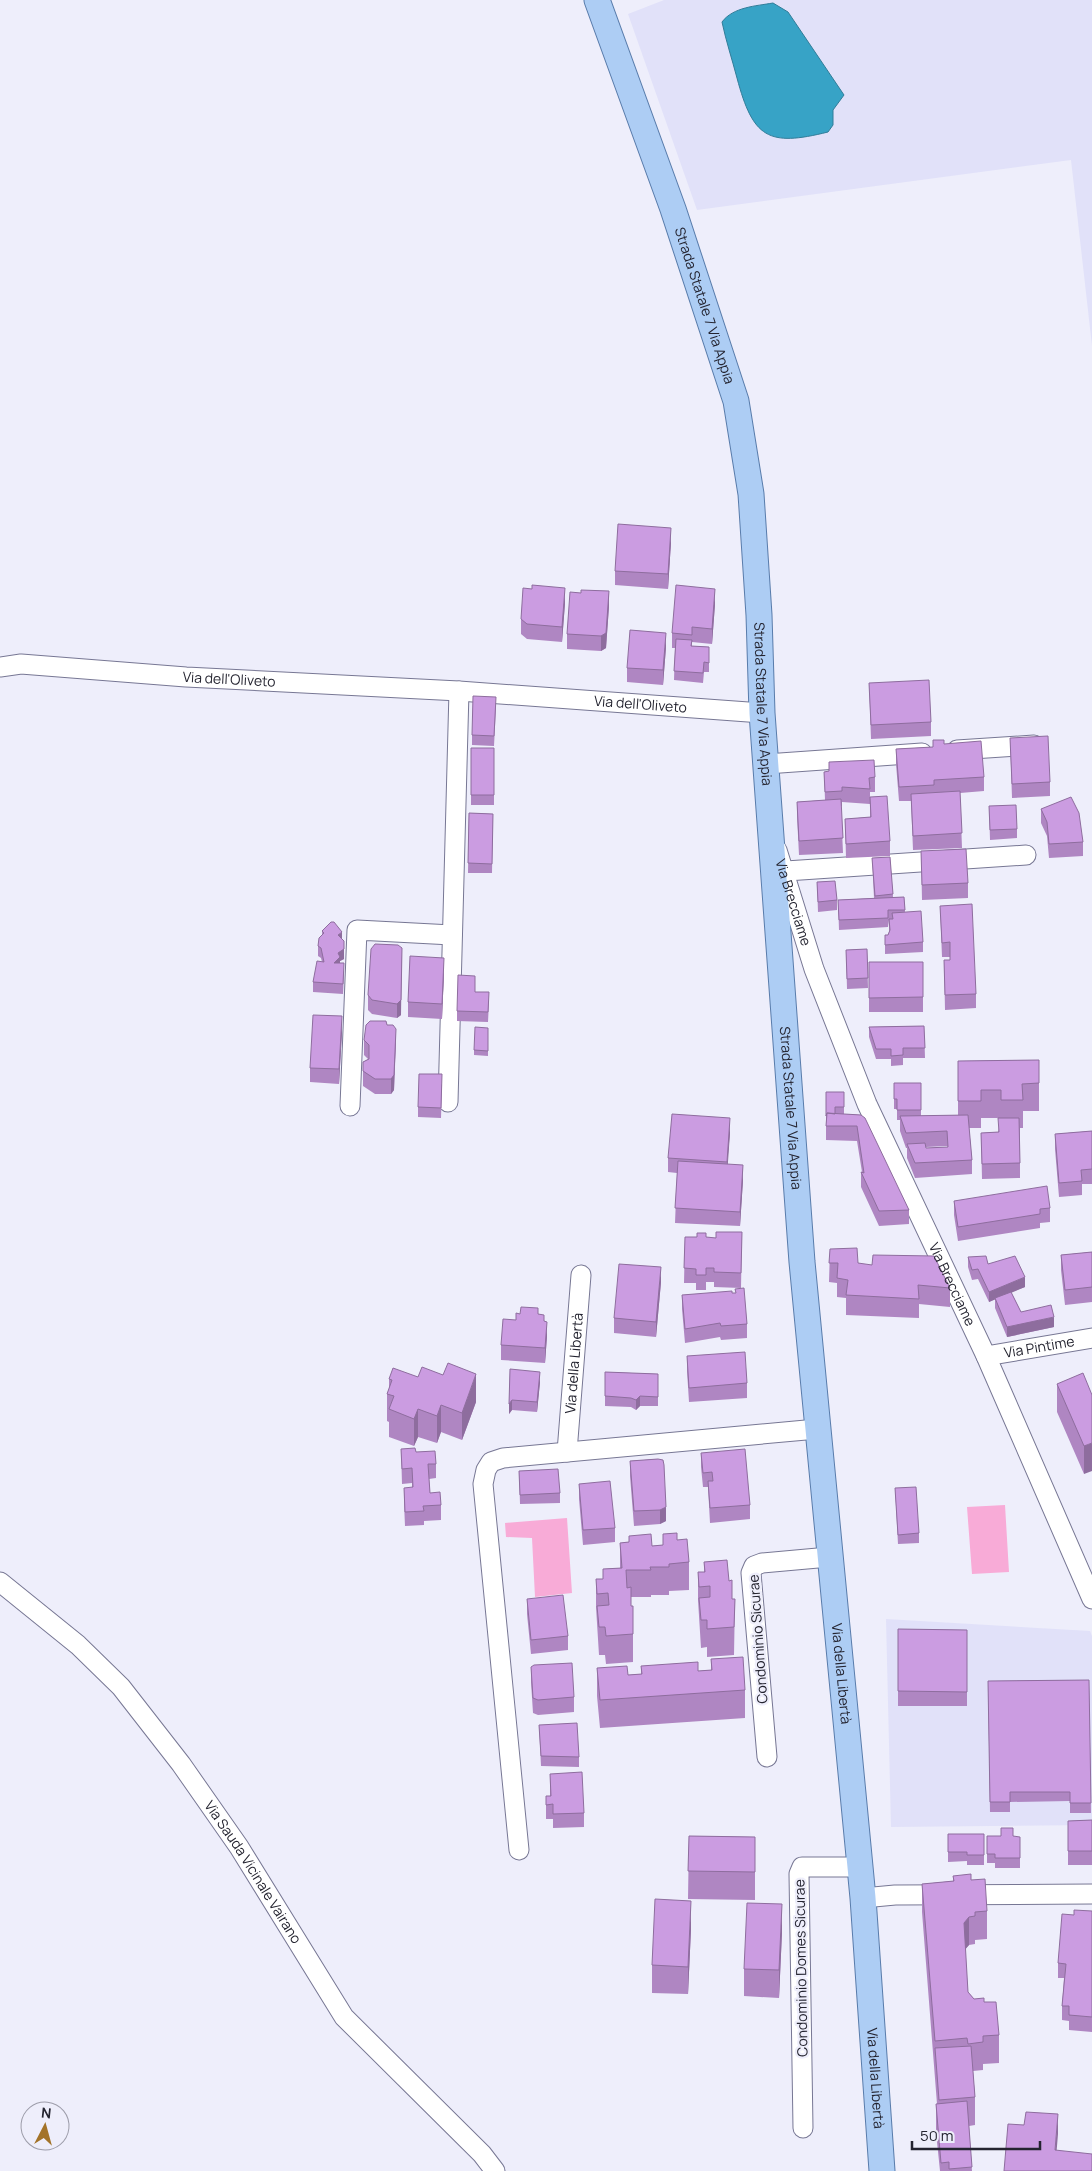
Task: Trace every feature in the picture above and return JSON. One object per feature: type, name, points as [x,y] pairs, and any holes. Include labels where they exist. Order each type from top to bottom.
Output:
[{"type":"main road","name":"Strada Statale 7 Via Appia","points":[[597,0],[673,209],[736,401],[751,494],[759,615],[762,713],[772,835],[780,974],[817,1430]]},
{"type":"main road","name":"Via della Libertà","points":[[817,1430],[863,1898],[882,2171]]},
{"type":"street","name":"Via dell'Oliveto","points":[[0,666],[21,664],[186,677],[459,691],[762,713]]},
{"type":"street","points":[[448,1102],[459,691]]},
{"type":"street","points":[[766,764],[1044,744]]},
{"type":"street","name":"Via Brecciame","points":[[772,835],[786,871],[814,970],[867,1104],[986,1356],[1092,1599]]},
{"type":"street","points":[[786,871],[1026,855]]},
{"type":"street","points":[[350,1106],[357,930],[452,935]]},
{"type":"street","name":"Via Brecciame","points":[[780,974],[789,963],[798,959],[808,962],[814,970]]},
{"type":"street","name":"Via della Libertà","points":[[567,1452],[581,1275]]},
{"type":"street","name":"Via Pintime","points":[[986,1356],[1092,1338]]},
{"type":"street","points":[[519,1850],[483,1484],[491,1462],[503,1458],[817,1430]]},
{"type":"street","name":"Condominio Sicurae","points":[[767,1757],[752,1573],[754,1566],[762,1563],[829,1557]]},
{"type":"street","name":"Via Sauda Vicinale Vairano","points":[[0,1582],[78,1645],[121,1687],[181,1764],[240,1847],[344,2017],[482,2154],[495,2171]]},
{"type":"street","name":"Condominio Domes Sicurae","points":[[803,2128],[798,1874],[802,1867],[860,1867]]},
{"type":"street","points":[[863,1898],[895,1895],[1092,1894]]},
{"type":"shaded area","points":[[664,0],[1092,0],[1092,346],[1071,160],[697,210],[628,14]]},
{"type":"shaded area","points":[[1005,1505],[1009,1572],[972,1574],[967,1507]]},
{"type":"shaded area","points":[[567,1518],[572,1593],[535,1597],[532,1538],[506,1537],[505,1523]]},
{"type":"shaded area","points":[[886,1619],[1090,1631],[1092,1636],[1092,1825],[891,1827]]},
{"type":"water","points":[[773,3],[788,12],[844,95],[833,110],[833,125],[828,132],[791,138],[777,137],[766,133],[757,125],[743,98],[722,22],[738,10]]},
{"type":"building","points":[[618,524],[671,528],[668,574],[615,571]]},
{"type":"building","points":[[532,585],[565,588],[562,627],[527,624],[521,619],[523,588],[532,589]]},
{"type":"building","points":[[676,585],[715,589],[712,629],[692,627],[692,635],[672,633]]},
{"type":"building","points":[[581,590],[609,591],[606,633],[601,636],[567,634],[570,592],[581,593]]},
{"type":"building","points":[[630,630],[666,633],[663,670],[627,668]]},
{"type":"building","points":[[676,639],[692,640],[691,646],[709,647],[709,663],[704,662],[703,673],[674,671]]},
{"type":"building","points":[[929,680],[931,722],[871,725],[869,683]]},
{"type":"building","points":[[473,696],[496,697],[494,736],[472,735]]},
{"type":"building","points":[[1048,736],[1050,782],[1012,784],[1010,738]]},
{"type":"building","points":[[933,740],[944,740],[944,744],[981,741],[984,777],[934,780],[934,785],[899,787],[896,749],[933,747]]},
{"type":"building","points":[[471,748],[494,748],[494,795],[471,795]]},
{"type":"building","points":[[874,760],[875,777],[869,778],[870,789],[842,787],[842,791],[825,792],[824,772],[829,771],[829,762]]},
{"type":"building","points":[[960,791],[962,833],[913,836],[911,794]]},
{"type":"building","points":[[887,796],[890,841],[846,844],[845,819],[871,817],[870,797]]},
{"type":"building","points":[[1071,797],[1079,813],[1083,842],[1049,844],[1047,822],[1041,809]]},
{"type":"building","points":[[841,799],[843,838],[799,841],[797,802]]},
{"type":"building","points":[[1016,805],[1017,829],[990,830],[989,806]]},
{"type":"building","points":[[469,813],[493,814],[492,864],[468,863]]},
{"type":"building","points":[[966,849],[968,883],[922,885],[921,851]]},
{"type":"building","points":[[890,857],[893,894],[875,896],[872,858]]},
{"type":"building","points":[[835,881],[837,900],[818,902],[817,882]]},
{"type":"building","points":[[904,897],[905,910],[888,910],[888,918],[839,920],[838,900]]},
{"type":"building","points":[[972,904],[976,994],[945,995],[944,960],[950,960],[950,942],[942,943],[940,906]]},
{"type":"building","points":[[921,911],[923,942],[885,945],[885,935],[888,935],[890,930],[889,919],[893,919],[892,913]]},
{"type":"building","points":[[331,922],[334,922],[342,932],[338,935],[344,941],[344,949],[338,953],[340,957],[334,963],[344,963],[343,984],[313,982],[317,961],[324,962],[321,948],[318,946],[319,938],[324,933],[322,931]]},
{"type":"building","points":[[375,944],[398,945],[402,948],[401,1000],[397,1004],[372,1000],[368,995],[371,949]]},
{"type":"building","points":[[867,949],[868,978],[847,979],[846,950]]},
{"type":"building","points":[[410,956],[444,958],[442,1004],[408,1002]]},
{"type":"building","points":[[869,962],[923,962],[923,997],[869,998]]},
{"type":"building","points":[[458,975],[475,976],[475,992],[489,992],[488,1012],[457,1011]]},
{"type":"building","points":[[313,1015],[342,1016],[339,1069],[310,1068]]},
{"type":"building","points":[[370,1021],[386,1021],[387,1025],[393,1025],[396,1029],[394,1075],[391,1079],[375,1079],[363,1071],[363,1062],[369,1059],[369,1045],[364,1040],[366,1025]]},
{"type":"building","points":[[924,1026],[925,1048],[903,1048],[903,1055],[891,1056],[891,1049],[876,1049],[869,1027]]},
{"type":"building","points":[[475,1027],[488,1028],[488,1051],[474,1050]]},
{"type":"building","points":[[1039,1060],[1039,1083],[1022,1084],[1023,1100],[1001,1100],[1001,1090],[981,1090],[981,1101],[958,1101],[958,1061]]},
{"type":"building","points":[[419,1074],[442,1074],[441,1108],[418,1107]]},
{"type":"building","points":[[894,1083],[921,1083],[921,1110],[897,1110],[897,1099],[894,1099]]},
{"type":"building","points":[[826,1092],[844,1092],[844,1107],[835,1107],[835,1114],[827,1113],[826,1116]]},
{"type":"building","points":[[827,1113],[861,1115],[865,1118],[909,1210],[879,1211],[861,1172],[864,1173],[857,1126],[826,1126]]},
{"type":"building","points":[[672,1114],[730,1118],[727,1162],[668,1158]]},
{"type":"building","points":[[968,1115],[972,1160],[915,1163],[907,1144],[925,1143],[926,1148],[948,1147],[947,1131],[906,1133],[900,1116]]},
{"type":"building","points":[[998,1118],[1019,1118],[1020,1163],[982,1164],[981,1133],[999,1132]]},
{"type":"building","points":[[1092,1131],[1092,1169],[1081,1170],[1082,1181],[1059,1183],[1055,1134]]},
{"type":"building","points":[[678,1161],[743,1165],[740,1212],[675,1208]]},
{"type":"building","points":[[1047,1186],[1050,1208],[1040,1209],[1040,1214],[958,1227],[954,1201]]},
{"type":"building","points":[[716,1232],[742,1232],[741,1273],[714,1272],[714,1268],[706,1268],[706,1275],[696,1275],[696,1269],[684,1268],[685,1237],[697,1237],[697,1233],[706,1233],[706,1237],[716,1238]]},
{"type":"building","points":[[857,1248],[858,1263],[872,1265],[873,1255],[934,1256],[950,1288],[918,1285],[919,1299],[846,1295],[848,1280],[837,1278],[838,1263],[829,1263],[830,1249]]},
{"type":"building","points":[[1092,1252],[1092,1287],[1065,1290],[1061,1255]]},
{"type":"building","points":[[986,1256],[988,1264],[1015,1256],[1025,1277],[989,1292],[978,1269],[972,1270],[968,1257]]},
{"type":"building","points":[[619,1264],[661,1267],[656,1322],[614,1318]]},
{"type":"building","points":[[744,1288],[747,1324],[721,1326],[720,1323],[685,1329],[682,1295],[732,1291],[732,1293],[736,1293],[735,1289]]},
{"type":"building","points":[[1011,1292],[1021,1312],[1051,1305],[1054,1317],[1007,1327],[995,1298]]},
{"type":"building","points":[[521,1307],[538,1308],[538,1314],[544,1315],[544,1321],[547,1322],[545,1348],[501,1345],[503,1319],[516,1320],[516,1313],[520,1314]]},
{"type":"building","points":[[745,1352],[747,1383],[689,1388],[687,1356]]},
{"type":"building","points":[[448,1363],[476,1374],[462,1413],[441,1405],[437,1416],[418,1409],[414,1419],[389,1409],[394,1396],[387,1394],[392,1380],[389,1379],[393,1368],[418,1377],[422,1367],[443,1375]]},
{"type":"building","points":[[510,1369],[540,1372],[537,1402],[512,1400],[509,1404]]},
{"type":"building","points":[[605,1372],[658,1374],[658,1397],[640,1396],[636,1400],[605,1396]]},
{"type":"building","points":[[1083,1373],[1092,1395],[1092,1443],[1084,1446],[1057,1384]]},
{"type":"building","points":[[415,1448],[416,1452],[435,1451],[436,1464],[428,1464],[430,1493],[440,1492],[441,1505],[423,1506],[424,1511],[405,1512],[404,1488],[413,1487],[412,1468],[402,1469],[401,1449]]},
{"type":"building","points":[[745,1449],[750,1505],[710,1508],[708,1481],[713,1481],[712,1472],[703,1473],[701,1453]]},
{"type":"building","points":[[663,1460],[664,1465],[666,1507],[660,1510],[634,1511],[630,1461]]},
{"type":"building","points":[[558,1469],[560,1493],[520,1495],[519,1471]]},
{"type":"building","points":[[610,1481],[615,1528],[583,1530],[579,1484]]},
{"type":"building","points":[[916,1487],[919,1533],[898,1535],[895,1488]]},
{"type":"building","points":[[677,1533],[677,1540],[687,1539],[689,1562],[669,1564],[669,1567],[650,1567],[651,1570],[626,1570],[627,1588],[631,1587],[633,1634],[606,1636],[605,1627],[599,1627],[597,1606],[609,1605],[608,1593],[597,1594],[596,1579],[603,1579],[603,1569],[622,1568],[620,1543],[629,1542],[629,1536],[651,1534],[652,1546],[663,1545],[663,1534]]},
{"type":"building","points":[[727,1560],[729,1581],[732,1580],[732,1599],[735,1599],[734,1627],[707,1629],[707,1620],[701,1620],[699,1598],[710,1597],[710,1586],[699,1587],[698,1572],[705,1572],[704,1562]]},
{"type":"building","points":[[563,1595],[568,1636],[531,1640],[527,1599]]},
{"type":"building","points":[[898,1629],[967,1630],[967,1692],[898,1691]]},
{"type":"building","points":[[743,1657],[745,1690],[600,1700],[597,1668],[627,1666],[628,1675],[642,1674],[641,1666],[698,1662],[698,1671],[712,1670],[711,1659]]},
{"type":"building","points":[[572,1663],[574,1697],[538,1700],[533,1698],[531,1667],[534,1665]]},
{"type":"building","points":[[1089,1680],[1091,1803],[1070,1803],[1070,1792],[1010,1792],[1010,1802],[990,1802],[988,1681]]},
{"type":"building","points":[[577,1723],[579,1757],[541,1756],[539,1725]]},
{"type":"building","points":[[582,1772],[584,1813],[553,1814],[553,1804],[546,1805],[546,1796],[551,1796],[550,1774]]},
{"type":"building","points":[[1092,1820],[1092,1851],[1068,1851],[1068,1821]]},
{"type":"building","points":[[1001,1828],[1013,1828],[1013,1836],[1020,1837],[1020,1858],[995,1858],[995,1854],[987,1854],[987,1836],[1001,1836]]},
{"type":"building","points":[[948,1834],[984,1834],[984,1855],[967,1855],[967,1852],[948,1852]]},
{"type":"building","points":[[689,1836],[755,1837],[755,1872],[688,1871]]},
{"type":"building","points":[[971,1874],[971,1880],[985,1879],[987,1911],[975,1912],[975,1916],[969,1917],[964,1923],[968,1992],[974,1999],[984,1998],[984,2002],[996,2002],[999,2035],[983,2036],[983,2042],[968,2044],[967,2038],[935,2041],[922,1884],[954,1881],[953,1876]]},
{"type":"building","points":[[655,1899],[691,1901],[688,1967],[652,1965]]},
{"type":"building","points":[[747,1903],[782,1904],[779,1970],[744,1969]]},
{"type":"building","points":[[1074,1910],[1092,1911],[1092,2017],[1069,2015],[1069,2006],[1062,2006],[1066,1964],[1058,1963],[1062,1914],[1074,1915]]},
{"type":"building","points":[[971,2046],[975,2097],[939,2100],[935,2048]]},
{"type":"building","points":[[967,2101],[972,2167],[949,2169],[949,2162],[941,2163],[936,2104]]},
{"type":"building","points":[[1026,2112],[1058,2114],[1055,2150],[1092,2154],[1092,2171],[1004,2171],[1008,2124],[1024,2125]]}]
